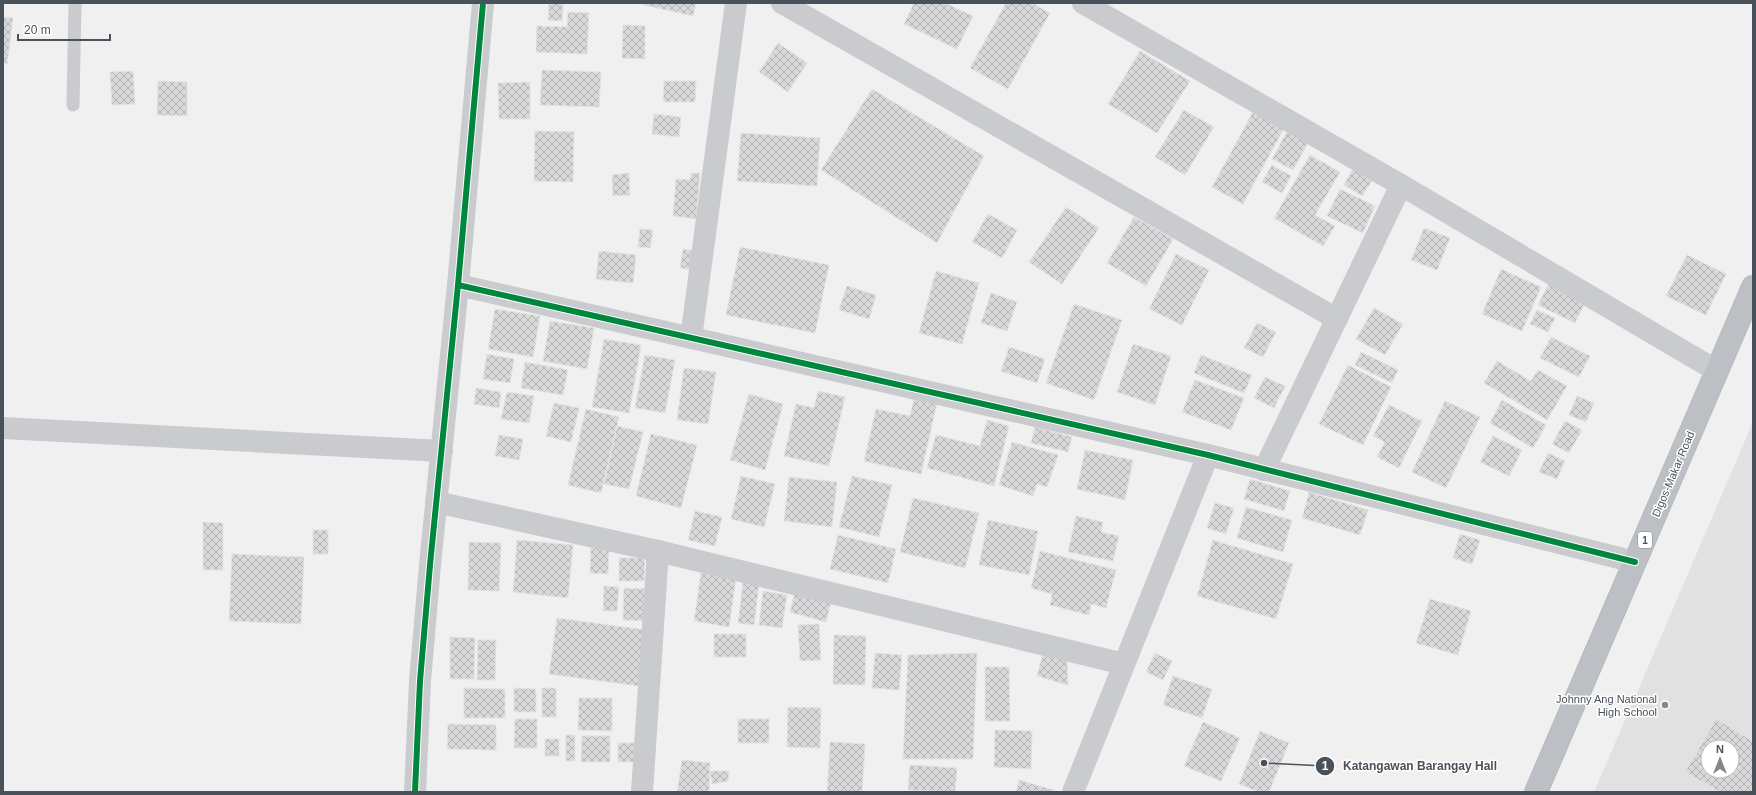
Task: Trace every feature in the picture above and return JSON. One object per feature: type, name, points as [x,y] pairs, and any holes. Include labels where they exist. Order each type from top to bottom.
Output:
[{"type":"highway","name":"Digos-Makar Road","points":[[1536,792],[1753,287]]},
{"type":"street","points":[[416,792],[420,681],[483,3]]},
{"type":"street","points":[[691,338],[736,3]]},
{"type":"street","points":[[782,3],[1337,319]]},
{"type":"street","points":[[1082,3],[1401,185],[1717,370]]},
{"type":"street","points":[[1264,470],[1401,185]]},
{"type":"street","points":[[458,285],[1208,455],[1636,562]]},
{"type":"street","points":[[3,428],[442,451]]},
{"type":"street","points":[[1073,792],[1208,455]]},
{"type":"street","points":[[436,502],[658,551],[1124,664]]},
{"type":"street","points":[[642,792],[658,551]]},
{"type":"lane","points":[[73,105],[75,3]]},
{"type":"shaded area","points":[[1753,422],[1753,792],[1594,792]]},
{"type":"building","points":[[549,3],[563,3],[562,21],[548,20]]},
{"type":"building","points":[[644,3],[696,3],[693,16],[644,5]]},
{"type":"building","points":[[914,3],[945,3],[973,16],[957,49],[904,24]]},
{"type":"building","points":[[1006,3],[1032,3],[1050,13],[1008,89],[970,68]]},
{"type":"building","points":[[568,12],[589,13],[587,54],[536,52],[537,26],[567,27]]},
{"type":"building","points":[[3,17],[13,18],[7,64],[3,63]]},
{"type":"building","points":[[623,25],[645,26],[645,59],[622,58]]},
{"type":"building","points":[[778,43],[807,63],[788,92],[759,72]]},
{"type":"building","points":[[1140,51],[1190,81],[1157,133],[1108,104]]},
{"type":"building","points":[[542,70],[601,72],[599,107],[540,105]]},
{"type":"building","points":[[133,71],[135,104],[112,105],[110,72]]},
{"type":"building","points":[[158,81],[187,82],[187,116],[157,115]]},
{"type":"building","points":[[664,81],[696,81],[695,102],[663,102]]},
{"type":"building","points":[[530,82],[530,119],[499,119],[498,83]]},
{"type":"building","points":[[872,89],[984,156],[937,243],[821,170]]},
{"type":"building","points":[[1184,110],[1214,127],[1185,175],[1155,157]]},
{"type":"building","points":[[1253,112],[1284,128],[1243,204],[1212,187]]},
{"type":"building","points":[[654,114],[681,117],[679,137],[652,134]]},
{"type":"building","points":[[1288,130],[1309,141],[1293,170],[1272,159]]},
{"type":"building","points":[[535,131],[574,132],[573,182],[534,181]]},
{"type":"building","points":[[741,133],[820,138],[817,186],[737,181]]},
{"type":"building","points":[[1310,155],[1340,172],[1315,215],[1335,226],[1323,246],[1274,218]]},
{"type":"building","points":[[1272,165],[1291,176],[1282,193],[1262,182]]},
{"type":"building","points":[[1354,167],[1373,179],[1362,196],[1344,185]]},
{"type":"building","points":[[629,173],[630,195],[613,196],[612,175]]},
{"type":"building","points":[[691,173],[700,173],[696,219],[673,216],[676,179],[690,180]]},
{"type":"building","points":[[1340,189],[1375,206],[1363,233],[1327,216]]},
{"type":"building","points":[[1066,207],[1099,228],[1062,284],[1029,262]]},
{"type":"building","points":[[988,214],[1017,230],[1002,258],[972,242]]},
{"type":"building","points":[[1134,217],[1173,239],[1146,286],[1107,263]]},
{"type":"building","points":[[1424,228],[1450,238],[1437,270],[1411,260]]},
{"type":"building","points":[[640,229],[653,230],[650,248],[638,247]]},
{"type":"building","points":[[740,247],[829,265],[815,333],[726,315]]},
{"type":"building","points":[[683,249],[699,251],[697,270],[680,268]]},
{"type":"building","points":[[599,251],[636,255],[633,283],[596,279]]},
{"type":"building","points":[[1176,254],[1209,270],[1182,325],[1149,309]]},
{"type":"building","points":[[1687,255],[1726,274],[1706,315],[1666,296]]},
{"type":"building","points":[[1501,269],[1541,287],[1522,331],[1482,314]]},
{"type":"building","points":[[936,271],[979,283],[962,344],[919,333]]},
{"type":"building","points":[[1549,283],[1586,301],[1575,323],[1538,305]]},
{"type":"building","points":[[847,286],[876,295],[869,319],[839,310]]},
{"type":"building","points":[[991,293],[1017,302],[1007,331],[981,323]]},
{"type":"building","points":[[1074,304],[1122,320],[1094,400],[1046,383]]},
{"type":"building","points":[[1374,308],[1403,324],[1385,355],[1356,339]]},
{"type":"building","points":[[495,309],[540,316],[533,357],[488,349]]},
{"type":"building","points":[[1537,310],[1555,318],[1548,332],[1530,324]]},
{"type":"building","points":[[550,321],[594,328],[587,369],[543,361]]},
{"type":"building","points":[[1257,323],[1276,332],[1263,357],[1244,348]]},
{"type":"building","points":[[1551,337],[1590,356],[1579,377],[1540,358]]},
{"type":"building","points":[[604,339],[641,345],[629,413],[592,407]]},
{"type":"building","points":[[1133,344],[1171,356],[1155,405],[1117,392]]},
{"type":"building","points":[[1009,347],[1045,359],[1037,383],[1001,371]]},
{"type":"building","points":[[1361,352],[1398,370],[1392,383],[1355,365]]},
{"type":"building","points":[[487,354],[514,359],[510,383],[483,379]]},
{"type":"building","points":[[645,355],[675,360],[665,413],[635,408]]},
{"type":"building","points":[[1201,355],[1252,375],[1244,393],[1194,373]]},
{"type":"building","points":[[1497,361],[1531,381],[1538,370],[1567,386],[1547,420],[1484,383]]},
{"type":"building","points":[[525,362],[568,370],[563,395],[521,388]]},
{"type":"building","points":[[1348,365],[1391,387],[1363,445],[1319,424]]},
{"type":"building","points":[[684,368],[716,372],[708,424],[677,420]]},
{"type":"building","points":[[1265,377],[1285,386],[1274,408],[1254,398]]},
{"type":"building","points":[[1195,380],[1244,398],[1231,430],[1182,412]]},
{"type":"building","points":[[476,388],[501,392],[499,408],[474,404]]},
{"type":"building","points":[[818,391],[845,397],[829,466],[784,456],[796,404],[814,408]]},
{"type":"building","points":[[507,392],[534,396],[529,423],[501,419]]},
{"type":"building","points":[[749,394],[783,404],[765,470],[730,460]]},
{"type":"building","points":[[1577,396],[1594,403],[1586,422],[1569,415]]},
{"type":"building","points":[[914,398],[937,403],[921,474],[864,461],[876,409],[910,416]]},
{"type":"building","points":[[1502,400],[1546,425],[1533,448],[1490,423]]},
{"type":"building","points":[[1445,401],[1480,417],[1446,488],[1412,472]]},
{"type":"building","points":[[554,403],[579,408],[571,442],[546,436]]},
{"type":"building","points":[[1389,405],[1422,421],[1399,468],[1377,457],[1385,442],[1373,436]]},
{"type":"building","points":[[586,409],[619,417],[601,493],[568,485]]},
{"type":"building","points":[[987,420],[1009,426],[994,486],[927,468],[936,435],[980,446]]},
{"type":"building","points":[[1565,421],[1582,430],[1569,453],[1552,444]]},
{"type":"building","points":[[617,426],[643,432],[629,489],[604,484]]},
{"type":"building","points":[[1035,427],[1072,437],[1068,452],[1031,443]]},
{"type":"building","points":[[651,434],[697,445],[681,508],[636,496]]},
{"type":"building","points":[[499,435],[523,439],[519,460],[495,456]]},
{"type":"building","points":[[1493,436],[1522,450],[1509,476],[1480,462]]},
{"type":"building","points":[[1012,442],[1058,455],[1047,487],[1037,484],[1033,496],[999,485]]},
{"type":"building","points":[[1085,450],[1133,460],[1125,500],[1077,489]]},
{"type":"building","points":[[1548,453],[1565,461],[1557,479],[1539,472]]},
{"type":"building","points":[[741,476],[775,484],[764,527],[731,519]]},
{"type":"building","points":[[852,476],[892,485],[879,537],[839,527]]},
{"type":"building","points":[[789,477],[837,482],[832,527],[784,521]]},
{"type":"building","points":[[1250,479],[1290,491],[1284,511],[1244,499]]},
{"type":"building","points":[[1309,492],[1368,510],[1360,535],[1302,518]]},
{"type":"building","points":[[913,498],[979,513],[965,568],[900,552]]},
{"type":"building","points":[[1215,503],[1234,508],[1226,534],[1207,528]]},
{"type":"building","points":[[1246,507],[1292,520],[1283,552],[1237,538]]},
{"type":"building","points":[[695,511],[722,517],[715,546],[688,540]]},
{"type":"building","points":[[1076,516],[1103,522],[1101,532],[1119,536],[1113,561],[1068,552]]},
{"type":"building","points":[[988,520],[1038,531],[1029,575],[979,565]]},
{"type":"building","points":[[203,522],[223,523],[223,570],[203,570]]},
{"type":"building","points":[[313,530],[328,530],[328,554],[313,554]]},
{"type":"building","points":[[1460,534],[1480,540],[1472,564],[1453,558]]},
{"type":"building","points":[[838,535],[896,549],[888,583],[830,569]]},
{"type":"building","points":[[517,540],[573,545],[568,598],[513,592]]},
{"type":"building","points":[[1213,540],[1293,564],[1276,619],[1197,596]]},
{"type":"building","points":[[469,542],[501,543],[499,591],[468,590]]},
{"type":"building","points":[[591,547],[609,548],[608,574],[590,573]]},
{"type":"building","points":[[1040,551],[1116,570],[1106,608],[1091,604],[1089,615],[1050,605],[1052,594],[1031,588]]},
{"type":"building","points":[[232,554],[304,557],[301,624],[229,621]]},
{"type":"building","points":[[619,558],[645,558],[644,581],[619,581]]},
{"type":"building","points":[[701,573],[736,578],[729,627],[694,621]]},
{"type":"building","points":[[743,583],[759,585],[754,625],[738,623]]},
{"type":"building","points":[[604,586],[619,587],[617,611],[603,611]]},
{"type":"building","points":[[624,588],[650,589],[649,621],[623,620]]},
{"type":"building","points":[[763,591],[787,595],[782,628],[759,625]]},
{"type":"building","points":[[795,592],[831,602],[826,622],[790,612]]},
{"type":"building","points":[[1430,599],[1471,611],[1458,655],[1416,643]]},
{"type":"building","points":[[557,618],[646,630],[638,686],[549,674]]},
{"type":"building","points":[[819,624],[821,660],[800,661],[798,625]]},
{"type":"building","points":[[714,634],[746,634],[746,657],[714,657]]},
{"type":"building","points":[[834,635],[866,636],[865,685],[833,684]]},
{"type":"building","points":[[450,637],[475,638],[474,679],[450,679]]},
{"type":"building","points":[[478,640],[496,640],[495,680],[477,680]]},
{"type":"building","points":[[875,653],[902,655],[899,690],[872,688]]},
{"type":"building","points":[[977,653],[973,759],[903,759],[908,655]]},
{"type":"building","points":[[1043,653],[1067,660],[1068,685],[1037,676]]},
{"type":"building","points":[[1155,653],[1172,661],[1163,680],[1146,672]]},
{"type":"building","points":[[985,667],[1009,667],[1010,721],[985,721]]},
{"type":"building","points":[[1173,676],[1212,689],[1202,718],[1163,705]]},
{"type":"building","points":[[464,688],[505,689],[505,718],[464,718]]},
{"type":"building","points":[[514,688],[536,689],[536,712],[514,712]]},
{"type":"building","points":[[542,688],[556,688],[556,717],[542,717]]},
{"type":"building","points":[[579,698],[612,698],[612,731],[578,730]]},
{"type":"building","points":[[788,707],[821,708],[820,748],[787,747]]},
{"type":"building","points":[[515,719],[537,719],[537,748],[514,748]]},
{"type":"building","points":[[738,719],[769,719],[769,743],[738,743]]},
{"type":"building","points":[[1716,719],[1753,741],[1753,792],[1720,792],[1685,772],[1700,746],[1700,779],[1740,779],[1740,739],[1704,739]]},
{"type":"building","points":[[1203,722],[1240,738],[1221,781],[1184,766]]},
{"type":"building","points":[[448,724],[496,725],[496,750],[447,749]]},
{"type":"building","points":[[995,730],[1032,731],[1031,769],[994,767]]},
{"type":"building","points":[[1260,731],[1289,743],[1269,792],[1259,792],[1239,784]]},
{"type":"building","points":[[566,735],[575,735],[575,761],[566,761]]},
{"type":"building","points":[[582,736],[610,736],[610,762],[581,762]]},
{"type":"building","points":[[545,739],[559,739],[559,756],[545,756]]},
{"type":"building","points":[[830,742],[865,744],[862,792],[827,792]]},
{"type":"building","points":[[618,743],[637,743],[637,762],[618,762]]},
{"type":"building","points":[[682,760],[710,763],[709,792],[677,792]]},
{"type":"building","points":[[910,765],[957,768],[955,792],[908,790]]},
{"type":"building","points":[[710,771],[729,771],[728,781],[712,784]]},
{"type":"building","points":[[1019,780],[1054,790],[1054,792],[1016,792]]},
{"type":"cycle path","points":[[415,792],[420,681],[483,3]]},
{"type":"cycle path","points":[[458,285],[1208,455],[1635,562]]},
{"type":"place","name":"Johnny Ang National High School","points":[[1665,705]]},
{"type":"place","name":"Katangawan Barangay Hall","points":[[1264,763]]}]
